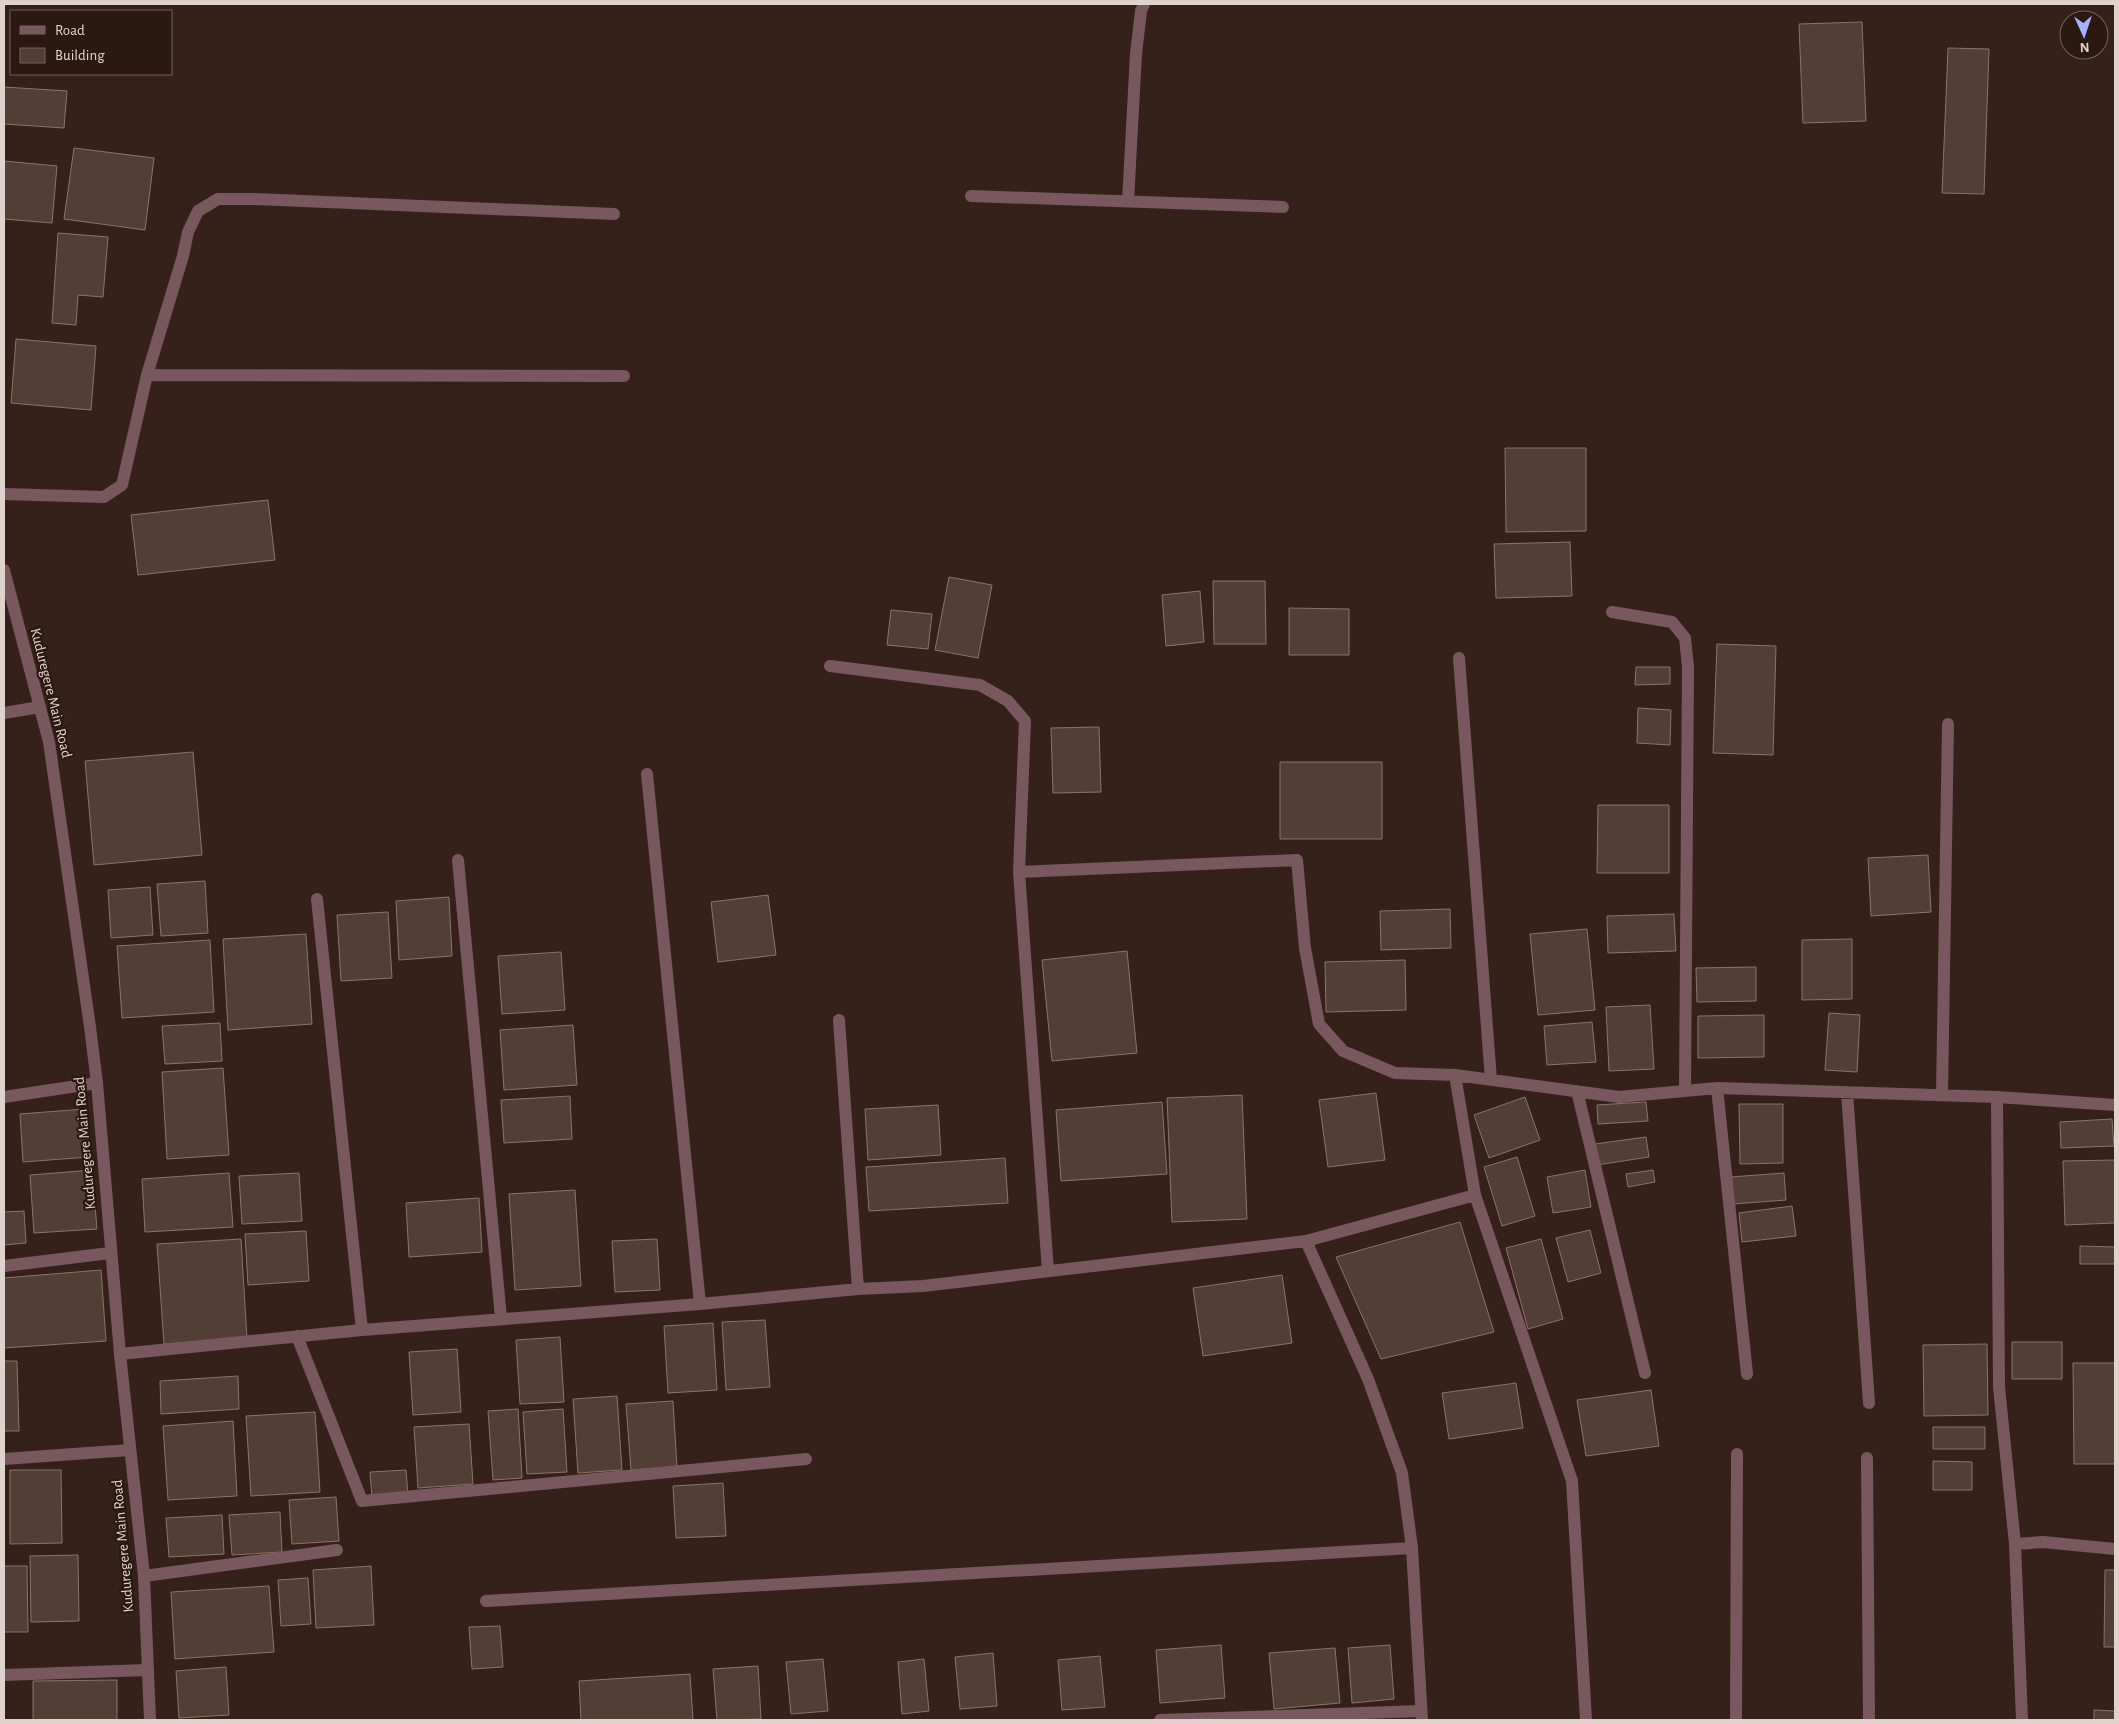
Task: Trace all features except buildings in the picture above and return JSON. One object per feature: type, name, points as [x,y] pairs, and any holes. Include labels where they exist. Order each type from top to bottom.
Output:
[{"type":"street","points":[[1128,201],[1136,54],[1141,11],[1144,4]]},
{"type":"street","points":[[971,196],[1283,207]]},
{"type":"street","points":[[4,494],[104,497],[122,485],[147,375],[183,256],[188,232],[198,211],[218,199],[614,214]]},
{"type":"street","points":[[147,375],[624,376]]},
{"type":"street","name":"Kuduregere Main Road","points":[[4,570],[49,742],[97,1084],[110,1253],[144,1576],[150,1720]]},
{"type":"street","points":[[1612,612],[1672,622],[1686,638],[1688,677],[1685,1091]]},
{"type":"street","points":[[1459,658],[1491,1080]]},
{"type":"street","points":[[830,666],[980,685],[1008,701],[1024,721],[1019,872],[1048,1271]]},
{"type":"street","points":[[4,713],[40,707]]},
{"type":"street","points":[[1942,1095],[1948,724]]},
{"type":"street","points":[[647,774],[700,1304]]},
{"type":"street","points":[[458,860],[501,1318]]},
{"type":"street","points":[[1019,872],[1297,860],[1306,948],[1319,1024],[1343,1051],[1395,1073],[1455,1075],[1619,1097],[1717,1088],[1997,1097],[2115,1105]]},
{"type":"street","points":[[317,898],[362,1330]]},
{"type":"street","points":[[839,1020],[858,1289]]},
{"type":"street","points":[[1455,1075],[1475,1195],[1572,1481],[1586,1720]]},
{"type":"street","points":[[4,1096],[97,1084]]},
{"type":"street","points":[[1717,1088],[1747,1374]]},
{"type":"street","points":[[1576,1091],[1645,1373]]},
{"type":"street","points":[[1847,1092],[1869,1404]]},
{"type":"street","points":[[1997,1097],[1999,1387],[2015,1544],[2022,1720]]},
{"type":"street","points":[[120,1354],[501,1318],[700,1304],[858,1289],[923,1286],[1306,1241],[1475,1195]]},
{"type":"street","points":[[1160,1720],[1422,1716],[1412,1548],[1402,1474],[1368,1379],[1306,1241]]},
{"type":"street","points":[[4,1266],[110,1253]]},
{"type":"street","points":[[297,1336],[362,1501],[806,1458]]},
{"type":"street","points":[[4,1459],[130,1450]]},
{"type":"street","points":[[1736,1720],[1737,1454]]},
{"type":"street","points":[[1867,1458],[1870,1720]]},
{"type":"street","points":[[2015,1544],[2043,1542],[2115,1549]]},
{"type":"street","points":[[486,1601],[1412,1548]]},
{"type":"street","points":[[144,1576],[337,1550]]},
{"type":"street","points":[[4,1675],[148,1670]]}]
